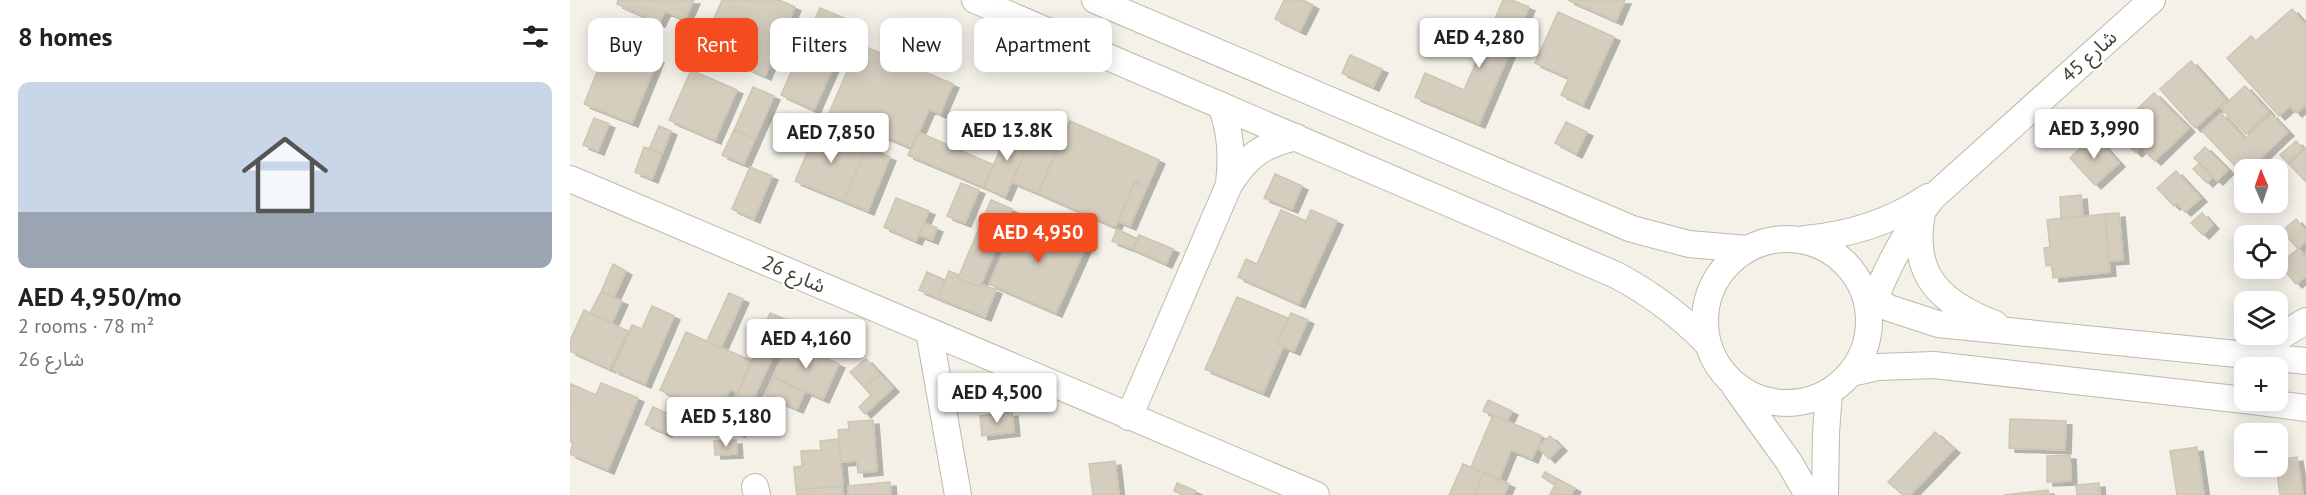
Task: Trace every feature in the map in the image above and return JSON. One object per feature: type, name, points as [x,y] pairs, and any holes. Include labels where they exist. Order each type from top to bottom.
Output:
[{"type":"street","points":[[975,0],[1616,275],[1665,305],[1707,343],[1720,369],[1789,462],[1808,495]]},
{"type":"street","points":[[1095,0],[1632,229],[1689,244],[1747,249]]},
{"type":"street","name":"شارع 45","points":[[1870,302],[1923,210],[1945,185],[2151,0]]},
{"type":"street","points":[[1221,105],[1228,123],[1231,144],[1229,185]]},
{"type":"street","points":[[1130,417],[1229,185],[1240,166],[1256,152],[1275,142],[1296,137]]},
{"type":"street","name":"شارع 26","points":[[570,179],[1302,492]]},
{"type":"street","name":"شارع 45","points":[[1802,240],[1845,233],[1878,223],[1902,213],[1945,185]]},
{"type":"street","points":[[1923,210],[1919,228],[1919,246],[1923,264],[1931,280],[1942,294],[1955,306],[1971,315],[2020,333]]},
{"type":"street","points":[[1707,343],[1704,321],[1707,299],[1716,279],[1729,262],[1747,249],[1774,239],[1802,240],[1826,248],[1842,259],[1855,273],[1870,302],[1870,328],[1867,345],[1851,373],[1829,392],[1795,403],[1777,403],[1743,391],[1729,379]]},
{"type":"street","points":[[1870,302],[1913,318],[1938,324],[2306,361]]},
{"type":"street","points":[[2234,354],[2271,342],[2306,321]]},
{"type":"street","points":[[929,332],[958,495]]},
{"type":"street","points":[[1851,373],[1878,367],[1934,364],[2234,399]]},
{"type":"street","points":[[1825,495],[1829,392]]},
{"type":"street","points":[[2288,406],[2306,408]]},
{"type":"building","points":[[618,0],[694,0],[686,18],[665,11],[662,18],[648,18],[617,4]]},
{"type":"building","points":[[722,0],[779,0],[795,7],[790,18],[770,18],[770,64],[765,76],[756,72],[758,72],[758,18],[714,18]]},
{"type":"building","points":[[1284,0],[1303,0],[1313,5],[1300,31],[1275,19]]},
{"type":"building","points":[[1503,0],[1512,0],[1529,7],[1479,124],[1415,97],[1425,73],[1464,90]]},
{"type":"building","points":[[1568,0],[1625,0],[1616,21]]},
{"type":"building","points":[[820,8],[844,18],[816,18]]},
{"type":"building","points":[[2292,9],[2306,25],[2306,105],[2296,113],[2290,106],[2279,116],[2227,58],[2251,36],[2256,41]]},
{"type":"building","points":[[1558,12],[1614,37],[1583,105],[1561,95],[1569,78],[1535,63]]},
{"type":"building","points":[[868,48],[880,53],[880,72],[925,72],[953,84],[940,114],[929,109],[912,148],[829,113],[847,72],[868,72]]},
{"type":"building","points":[[1350,55],[1382,69],[1373,87],[1342,73]]},
{"type":"building","points":[[2191,61],[2226,100],[2195,128],[2160,89]]},
{"type":"building","points":[[597,72],[653,72],[632,123],[584,104]]},
{"type":"building","points":[[690,72],[696,72],[737,90],[715,140],[669,120]]},
{"type":"building","points":[[791,72],[831,72],[814,110],[781,95]]},
{"type":"building","points":[[2245,86],[2269,112],[2246,134],[2221,108]]},
{"type":"building","points":[[753,87],[774,96],[755,139],[734,130]]},
{"type":"building","points":[[2154,93],[2189,128],[2155,161],[2141,148],[2136,153],[2121,138],[2127,131],[2121,125]]},
{"type":"building","points":[[2221,113],[2245,139],[2271,114],[2288,132],[2260,159],[2234,159],[2234,165],[2202,131]]},
{"type":"building","points":[[594,118],[609,124],[598,151],[583,145]]},
{"type":"building","points":[[1070,121],[1159,160],[1147,187],[1135,182],[1115,227],[1038,193]]},
{"type":"building","points":[[1566,122],[1587,132],[1576,154],[1555,143]]},
{"type":"building","points":[[659,126],[671,131],[662,154],[649,149]]},
{"type":"building","points":[[818,127],[866,147],[844,201],[795,181]]},
{"type":"building","points":[[1010,127],[1031,137],[1005,197],[984,187]]},
{"type":"building","points":[[1035,128],[1062,140],[1038,193],[1012,182]]},
{"type":"building","points":[[734,130],[755,139],[744,164],[722,155]]},
{"type":"building","points":[[918,132],[994,165],[984,187],[908,155]]},
{"type":"building","points":[[2094,135],[2119,163],[2095,185],[2070,158]]},
{"type":"building","points":[[2296,141],[2303,149],[2288,163],[2288,159],[2280,155]]},
{"type":"building","points":[[644,147],[662,154],[652,179],[635,172]]},
{"type":"building","points":[[866,147],[890,157],[868,211],[844,201]]},
{"type":"building","points":[[2205,147],[2228,170],[2217,181],[2194,158]]},
{"type":"building","points":[[2306,148],[2306,182],[2289,164]]},
{"type":"building","points":[[2200,163],[2213,177],[2207,183],[2193,169]]},
{"type":"building","points":[[750,167],[772,176],[754,219],[732,209]]},
{"type":"building","points":[[2176,171],[2201,198],[2185,212],[2176,203],[2174,206],[2157,188]]},
{"type":"building","points":[[1275,174],[1302,186],[1292,209],[1264,198]]},
{"type":"building","points":[[1135,182],[1147,187],[1130,226],[1118,221]]},
{"type":"building","points":[[961,183],[979,190],[965,223],[947,216]]},
{"type":"building","points":[[2081,195],[2083,216],[2061,218],[2060,197]]},
{"type":"building","points":[[896,198],[929,211],[916,241],[884,227]]},
{"type":"building","points":[[991,200],[1012,209],[980,287],[958,278]]},
{"type":"building","points":[[1281,210],[1306,221],[1311,210],[1337,221],[1299,304],[1238,277],[1246,259],[1257,264]]},
{"type":"building","points":[[2119,213],[2123,260],[2109,261],[2105,214]]},
{"type":"building","points":[[2202,213],[2213,225],[2203,235],[2191,223]]},
{"type":"building","points":[[1020,214],[1087,244],[1056,313],[989,284]]},
{"type":"building","points":[[2105,214],[2110,272],[2053,278],[2052,265],[2046,266],[2044,248],[2050,247],[2047,220]]},
{"type":"building","points":[[2296,219],[2306,231],[2306,241],[2298,249],[2288,238],[2288,226]]},
{"type":"building","points":[[924,223],[937,228],[932,240],[919,235]]},
{"type":"building","points":[[1117,229],[1138,239],[1133,249],[1112,241]]},
{"type":"building","points":[[1139,235],[1173,249],[1166,264],[1133,249]]},
{"type":"building","points":[[2298,249],[2306,258],[2306,276],[2296,284],[2288,275],[2288,257]]},
{"type":"building","points":[[613,264],[626,271],[614,297],[601,292]]},
{"type":"building","points":[[949,271],[959,275],[958,278],[980,287],[981,284],[996,290],[985,317],[938,298]]},
{"type":"building","points":[[927,272],[945,280],[938,298],[919,290]]},
{"type":"building","points":[[601,292],[622,301],[612,323],[590,313]]},
{"type":"building","points":[[729,293],[743,299],[721,348],[707,341]]},
{"type":"building","points":[[1237,297],[1288,318],[1277,344],[1283,347],[1263,393],[1205,369]]},
{"type":"building","points":[[652,306],[674,316],[645,384],[613,370],[632,325],[642,329]]},
{"type":"building","points":[[584,310],[628,331],[610,369],[570,351],[570,341]]},
{"type":"building","points":[[770,313],[789,321],[771,361],[752,353]]},
{"type":"building","points":[[1291,313],[1308,320],[1294,351],[1277,344]]},
{"type":"building","points":[[686,332],[752,361],[738,393],[730,389],[718,416],[660,390]]},
{"type":"building","points":[[789,342],[839,364],[823,399],[773,377]]},
{"type":"building","points":[[755,354],[771,361],[747,413],[731,406]]},
{"type":"building","points":[[866,359],[880,374],[864,387],[850,372]]},
{"type":"building","points":[[880,374],[893,388],[865,414],[859,407],[871,395],[864,387]]},
{"type":"building","points":[[773,377],[805,392],[797,409],[765,395]]},
{"type":"building","points":[[601,383],[638,398],[608,470],[570,454],[573,443],[570,442],[571,384],[596,395]]},
{"type":"building","points":[[1488,400],[1512,411],[1507,421],[1483,411]]},
{"type":"building","points":[[731,406],[747,413],[739,433],[723,425]]},
{"type":"building","points":[[653,407],[673,416],[666,433],[645,424]]},
{"type":"building","points":[[1012,412],[1014,432],[982,436],[980,416]]},
{"type":"building","points":[[1493,415],[1542,436],[1532,459],[1511,450],[1499,480],[1471,467]]},
{"type":"building","points":[[2010,419],[2066,421],[2065,450],[2009,448]]},
{"type":"building","points":[[873,420],[877,471],[858,473],[857,461],[841,462],[838,430],[849,429],[848,422]]},
{"type":"building","points":[[1935,432],[1954,449],[1910,495],[1903,495],[1888,482]]},
{"type":"building","points":[[1550,436],[1561,447],[1549,459],[1538,447]]},
{"type":"building","points":[[839,439],[843,486],[796,490],[794,467],[802,466],[801,451],[821,450],[820,441]]},
{"type":"building","points":[[736,440],[737,454],[715,455],[714,441]]},
{"type":"building","points":[[2197,447],[2204,495],[2177,495],[2170,451]]},
{"type":"building","points":[[2070,455],[2071,481],[2047,482],[2047,456]]},
{"type":"building","points":[[2297,457],[2303,495],[2280,495],[2278,477],[2288,477],[2288,458]]},
{"type":"building","points":[[1115,461],[1119,495],[1093,495],[1089,464]]},
{"type":"building","points":[[1463,464],[1484,473],[1475,495],[1449,495]]},
{"type":"building","points":[[1545,472],[1558,479],[1555,485],[1542,477]]},
{"type":"building","points":[[1484,473],[1509,484],[1504,495],[1475,495]]},
{"type":"building","points":[[1558,479],[1575,488],[1571,495],[1550,494]]},
{"type":"building","points":[[890,482],[891,494],[848,495],[848,486]]},
{"type":"building","points":[[1177,483],[1196,491],[1194,495],[1184,495],[1174,491]]},
{"type":"building","points":[[2099,483],[2100,495],[2077,495],[2076,485]]},
{"type":"building","points":[[843,486],[843,495],[797,495],[796,490]]},
{"type":"building","points":[[2048,490],[2049,495],[2004,495]]}]
